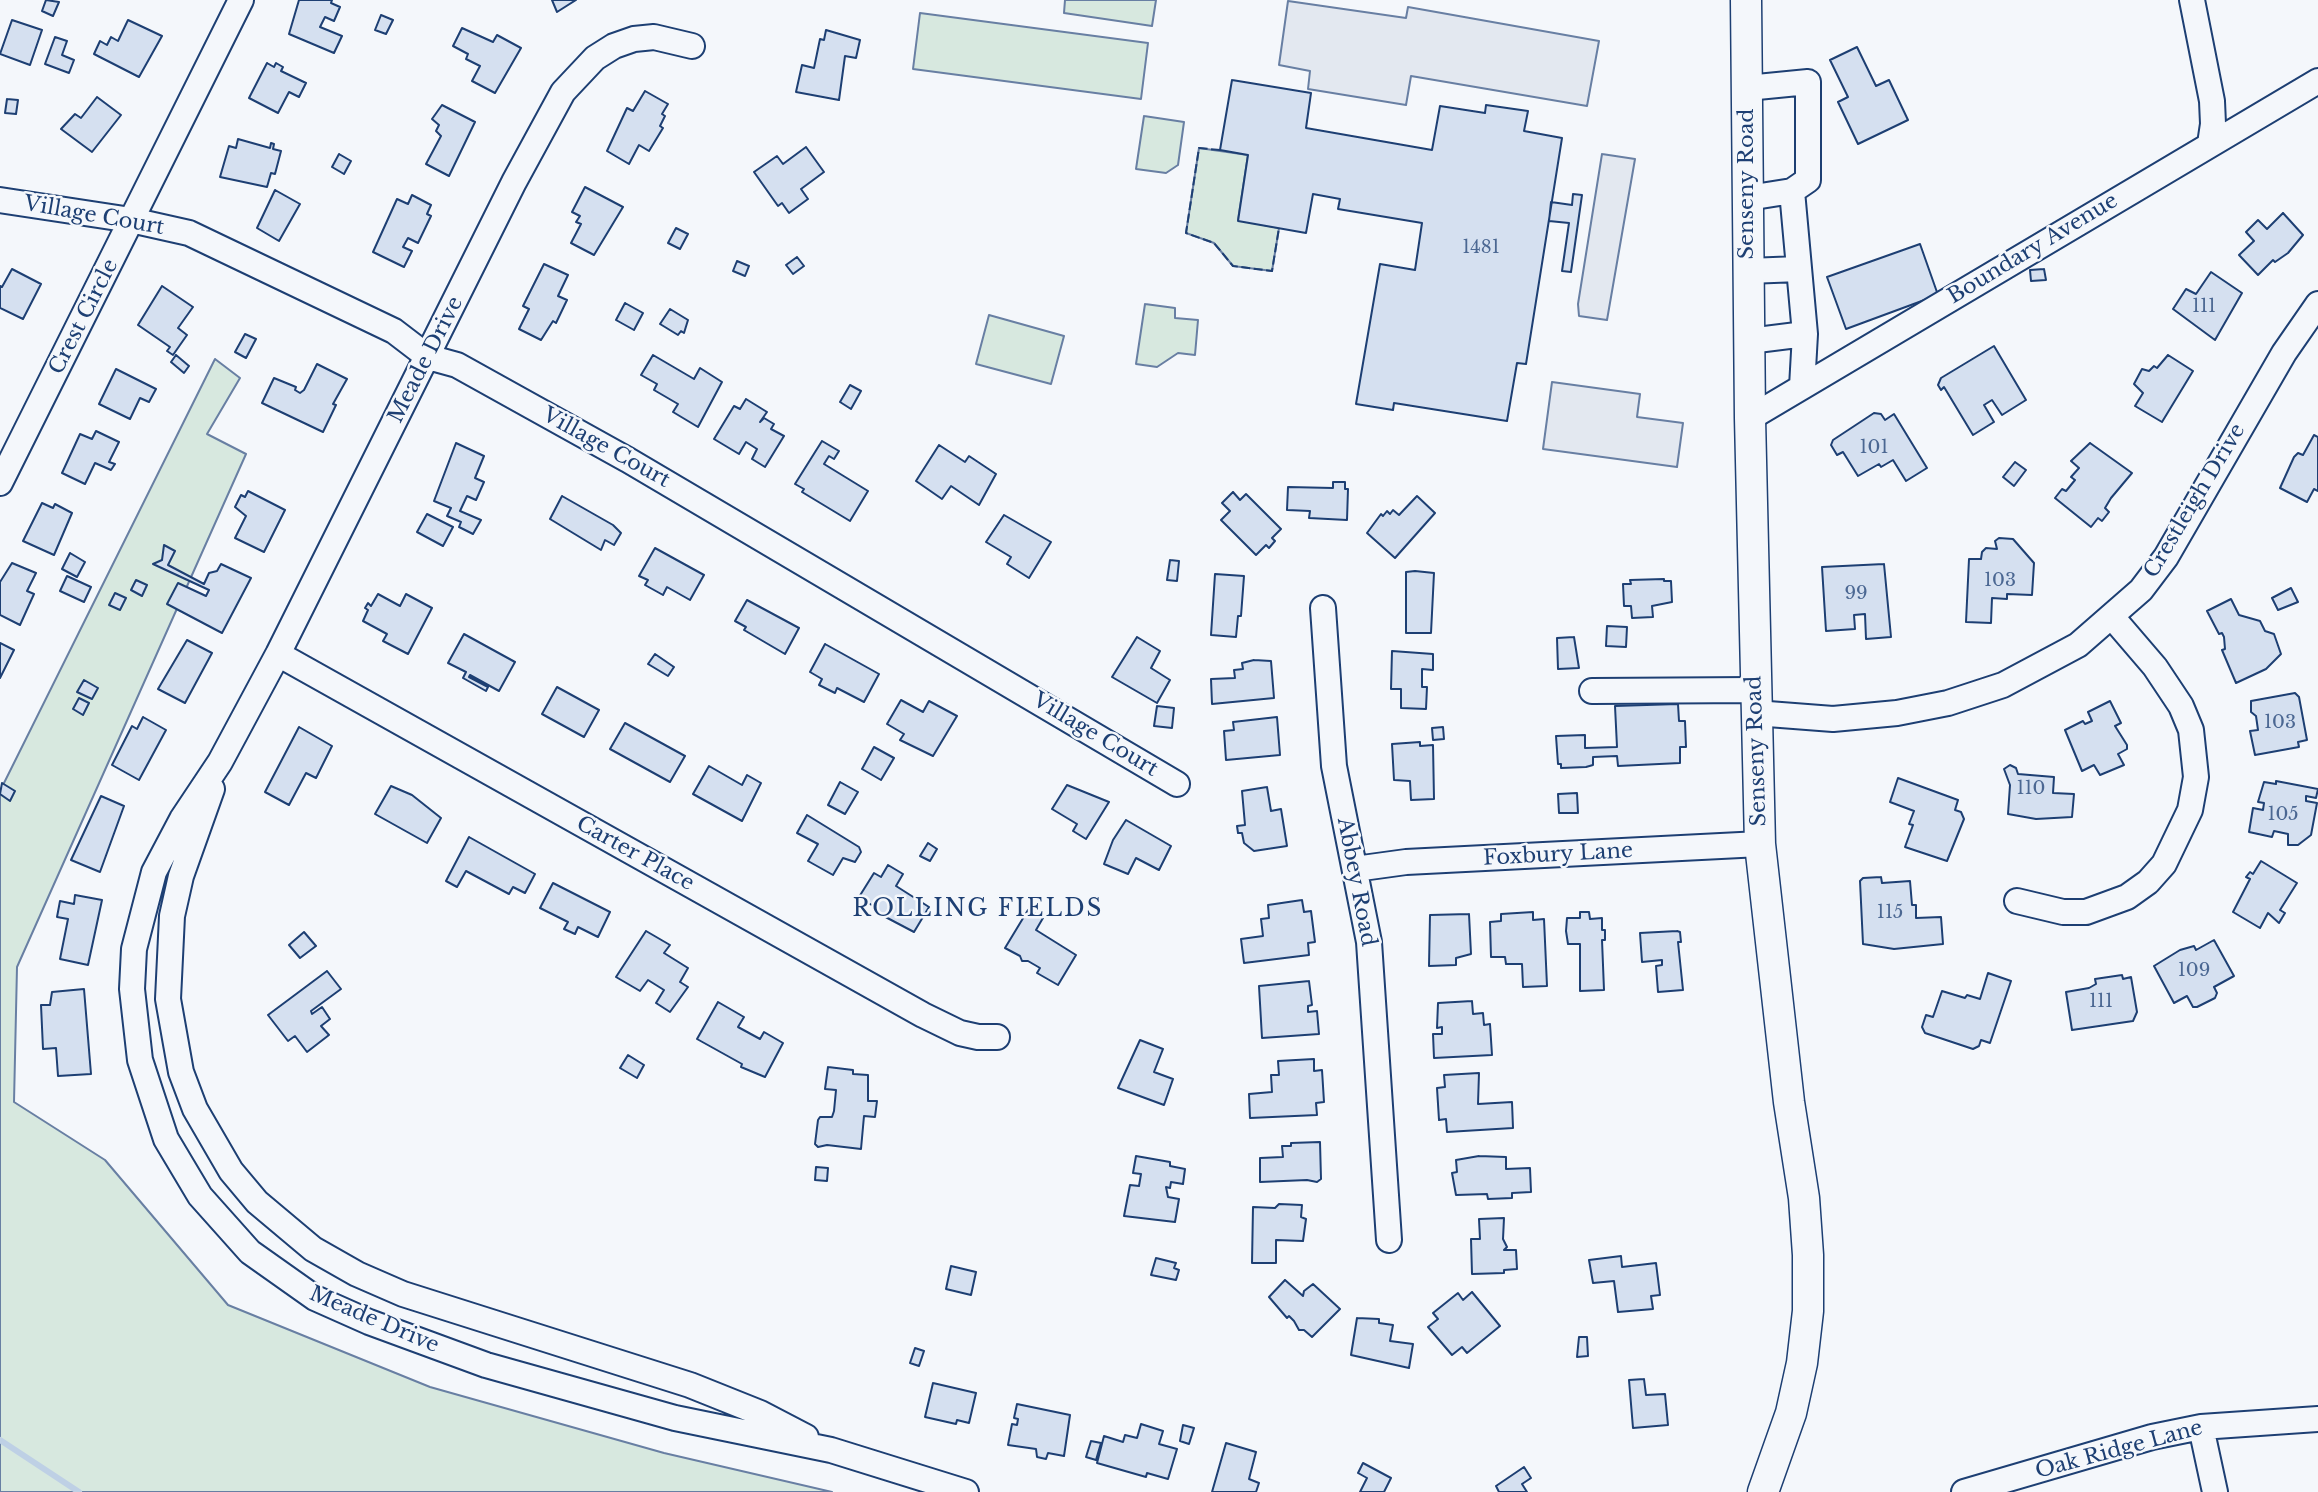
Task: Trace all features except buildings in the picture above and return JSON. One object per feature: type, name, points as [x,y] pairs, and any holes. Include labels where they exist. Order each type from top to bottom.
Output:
[{"type":"main road","name":"Senseny Road","points":[[1746,0],[1749,418],[1760,844],[1789,1101],[1804,1198],[1808,1255],[1808,1311],[1802,1363],[1791,1413],[1763,1492]]},
{"type":"street","name":"Crest Circle","points":[[0,483],[241,0]]},
{"type":"street","points":[[2193,0],[2212,101],[2214,124],[2210,144]]},
{"type":"street","name":"Meade Drive","points":[[692,46],[654,37],[634,39],[604,52],[576,76],[563,92],[514,182],[278,654],[220,762],[182,819],[154,872],[134,949],[134,1029],[151,1100],[182,1168],[220,1223],[281,1277],[315,1298],[369,1322],[486,1365],[675,1418],[831,1450],[966,1492]]},
{"type":"street","name":"Boundary Avenue","points":[[1749,418],[2318,81]]},
{"type":"street","points":[[1747,88],[1808,82],[1808,180],[1792,191],[1748,198]]},
{"type":"street","points":[[1792,191],[1805,334],[1802,387]]},
{"type":"street","name":"Village Court","points":[[0,200],[131,220],[200,238],[394,331],[428,357],[457,365],[628,460],[1177,784]]},
{"type":"street","points":[[1748,271],[1799,269]]},
{"type":"street","name":"Crestleigh Drive","points":[[1592,691],[1755,702],[1833,719],[1896,713],[1948,703],[2003,685],[2049,663],[2113,618],[2141,590],[2166,557],[2277,365],[2318,304]]},
{"type":"street","points":[[1749,341],[1805,334]]},
{"type":"street","name":"Abbey Road","points":[[1323,608],[1334,766],[1369,942],[1389,1240]]},
{"type":"street","points":[[2017,901],[2063,912],[2086,912],[2127,897],[2148,882],[2164,864],[2190,810],[2196,777],[2191,730],[2181,706],[2155,667],[2113,618]]},
{"type":"street","name":"Carter Place","points":[[278,654],[923,1015],[960,1033],[997,1037]]},
{"type":"street","name":"Meade Drive","points":[[220,762],[181,876],[172,916],[168,999],[181,1072],[195,1109],[231,1171],[257,1202],[313,1249],[357,1274],[403,1294],[690,1385],[760,1413],[831,1450]]},
{"type":"street","name":"Foxbury Lane","points":[[1355,869],[1406,862],[1760,844]]},
{"type":"street","name":"Oak Ridge Lane","points":[[1964,1492],[2152,1437],[2201,1427],[2318,1419]]},
{"type":"street","points":[[2201,1427],[2216,1492]]},
{"type":"shaded area","points":[[1065,0],[1156,0],[1152,26],[1064,13]]},
{"type":"shaded area","points":[[1288,1],[1406,18],[1408,7],[1599,41],[1587,106],[1411,76],[1406,105],[1308,89],[1310,71],[1279,65]]},
{"type":"shaded area","points":[[920,13],[1148,43],[1141,99],[913,69]]},
{"type":"shaded area","points":[[1144,116],[1184,122],[1178,165],[1166,173],[1136,169]]},
{"type":"shaded area","points":[[1199,148],[1248,155],[1238,220],[1279,228],[1272,271],[1233,266],[1214,243],[1186,233]]},
{"type":"shaded area","points":[[1602,154],[1635,159],[1607,320],[1579,316],[1578,304]]},
{"type":"shaded area","points":[[1145,304],[1175,308],[1175,318],[1198,320],[1195,355],[1178,353],[1157,367],[1136,364]]},
{"type":"shaded area","points":[[989,315],[1064,336],[1051,384],[976,364]]},
{"type":"shaded area","points":[[215,359],[240,378],[207,434],[246,454],[17,967],[14,1102],[105,1160],[228,1305],[430,1387],[664,1453],[832,1492],[0,1492],[0,791]]},
{"type":"shaded area","points":[[1552,382],[1640,394],[1637,417],[1683,423],[1677,467],[1543,449]]},
{"type":"waterway","points":[[0,1440],[79,1492]]},
{"type":"fence","points":[[1220,150],[1199,148],[1186,233],[1214,243],[1233,266],[1272,271],[1279,228]]},
{"type":"district","name":"ROLLING FIELDS","points":[[978,910]]}]
